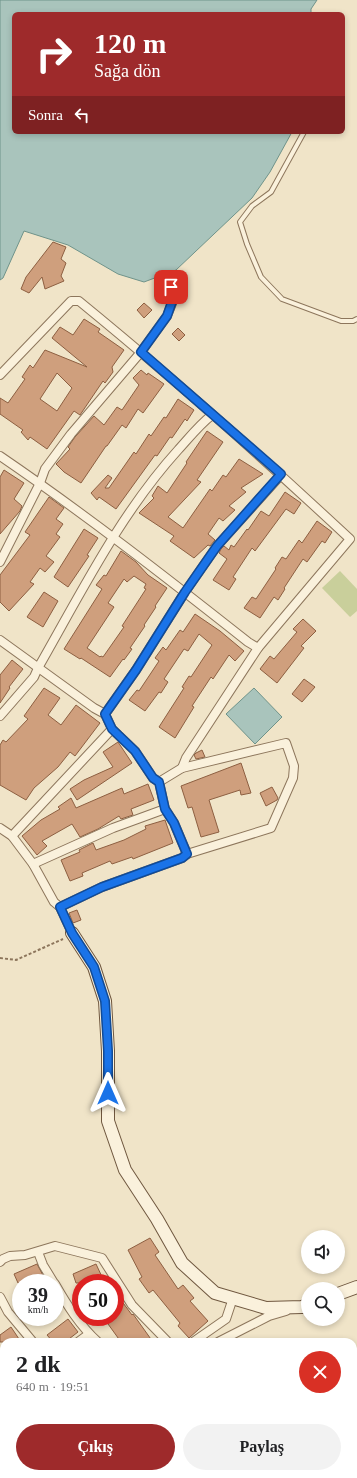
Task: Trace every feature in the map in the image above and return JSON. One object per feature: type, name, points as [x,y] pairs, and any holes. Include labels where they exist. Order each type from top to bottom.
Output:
[{"type":"main road","points":[[72,933],[94,967],[105,1001],[108,1051],[108,1121],[125,1170],[157,1219],[182,1263],[215,1294],[266,1308],[301,1306]]},
{"type":"main road","points":[[345,1291],[357,1287]]},
{"type":"street","points":[[0,562],[40,483],[45,469],[71,434],[141,352],[167,316],[174,296],[168,278]]},
{"type":"street","points":[[0,374],[71,301],[79,301],[141,352],[281,474],[350,539],[258,648],[186,758],[182,768]]},
{"type":"street","points":[[0,716],[34,677],[113,538],[161,469],[203,422],[212,415]]},
{"type":"street","points":[[0,456],[40,483],[185,592],[248,642],[258,648]]},
{"type":"street","points":[[105,714],[136,670],[185,592],[217,546],[281,474]]},
{"type":"street","points":[[0,640],[94,708],[105,714],[112,729],[135,751],[153,778],[159,782],[165,809],[174,823],[187,854]]},
{"type":"street","points":[[12,836],[112,729]]},
{"type":"street","points":[[60,907],[102,887],[182,858],[187,854],[271,828],[293,778],[294,766],[286,743],[182,768],[159,782]]},
{"type":"street","points":[[33,864],[113,828],[165,809]]},
{"type":"street","points":[[0,828],[12,836],[33,864],[54,902],[60,907],[72,933]]},
{"type":"street","points":[[0,1262],[10,1256],[25,1255],[55,1246],[102,1258],[132,1306],[164,1338]]},
{"type":"street","points":[[38,1252],[49,1274]]},
{"type":"street","points":[[0,1297],[8,1312],[30,1338]]},
{"type":"street","points":[[199,1338],[226,1319],[233,1298]]},
{"type":"street","points":[[64,1300],[94,1338]]},
{"type":"street","points":[[227,1338],[269,1316],[301,1307]]},
{"type":"street","points":[[84,1338],[89,1334]]},
{"type":"lane","points":[[303,134],[271,192],[252,206],[240,222],[247,244],[261,277],[282,299],[341,321],[357,320]]},
{"type":"path","points":[[0,958],[16,960],[72,933]]},
{"type":"green space","points":[[340,571],[357,589],[357,611],[350,617],[322,588]]},
{"type":"water","points":[[0,0],[317,0],[311,9],[311,12],[12,12],[12,134],[291,134],[270,172],[252,198],[176,270],[144,282],[118,274],[68,245],[24,231],[3,278],[0,280]]},
{"type":"water","points":[[254,688],[282,717],[255,744],[226,714]]},
{"type":"building","points":[[53,242],[66,247],[61,259],[66,263],[61,276],[64,281],[45,289],[42,277],[29,293],[21,289],[26,277]]},
{"type":"building","points":[[144,303],[152,310],[144,318],[137,310]]},
{"type":"building","points":[[84,319],[100,329],[98,332],[124,350],[112,367],[113,372],[105,383],[103,381],[80,415],[74,411],[47,449],[30,437],[28,440],[21,432],[23,430],[0,414],[0,398],[8,403],[25,379],[22,377],[30,365],[33,368],[45,350],[87,367],[52,338],[60,327],[73,335]],"holes":[[[57,373],[72,388],[57,411],[40,399]]]},
{"type":"building","points":[[178,328],[185,335],[179,341],[172,334]]},
{"type":"building","points":[[141,370],[164,384],[143,413],[138,409],[126,428],[122,425],[81,483],[64,472],[56,464],[70,449],[68,447],[75,437],[94,416],[104,425],[117,407],[122,410],[139,385],[133,378]]},
{"type":"building","points":[[178,399],[194,410],[187,421],[185,419],[157,456],[155,455],[116,509],[99,497],[97,500],[91,493],[108,475],[112,478],[105,488],[109,488],[134,452],[136,454],[149,434],[151,436],[164,417],[166,418]]},
{"type":"building","points":[[207,431],[223,442],[197,480],[201,482],[168,517],[183,528],[210,489],[212,491],[223,475],[226,477],[239,459],[263,474],[241,488],[246,492],[229,506],[235,510],[223,521],[219,518],[208,534],[215,540],[210,546],[208,545],[194,558],[170,541],[174,536],[139,513],[154,498],[152,496],[158,486],[167,493]]},
{"type":"building","points":[[4,470],[24,483],[14,499],[22,506],[20,511],[0,534],[0,477]]},
{"type":"building","points":[[285,492],[301,503],[294,514],[286,509],[255,551],[252,548],[233,577],[236,579],[229,590],[213,580],[227,559],[219,553],[221,549],[224,546],[229,550],[231,545],[234,547],[261,511],[269,516]]},
{"type":"building","points":[[49,497],[64,508],[56,519],[63,524],[56,534],[60,537],[46,556],[54,562],[45,572],[40,568],[30,582],[34,584],[9,611],[0,602],[0,575],[30,535],[25,532]]},
{"type":"building","points":[[317,521],[332,532],[325,543],[322,541],[307,562],[303,559],[278,600],[274,597],[260,618],[244,608],[252,597],[256,599],[276,569],[275,568],[282,557],[286,559],[299,540],[302,543]]},
{"type":"building","points":[[84,529],[98,538],[87,555],[89,556],[68,587],[54,577]]},
{"type":"building","points":[[121,551],[136,562],[148,575],[167,588],[144,625],[145,626],[130,648],[132,649],[110,677],[64,649],[102,589],[96,585],[104,575],[106,576]],"holes":[[[134,576],[146,584],[144,588],[146,589],[122,626],[124,627],[103,657],[100,657],[87,648],[114,607],[108,603],[124,579],[127,582]]]},
{"type":"building","points":[[44,592],[58,601],[43,627],[27,617]]},
{"type":"building","points":[[195,614],[220,631],[244,651],[235,661],[229,655],[213,679],[211,677],[192,706],[194,707],[175,738],[159,727],[184,688],[182,687],[189,676],[191,677],[212,645],[199,634],[188,651],[184,649],[164,679],[168,682],[161,693],[159,692],[145,711],[129,700],[137,690],[139,691],[159,661],[155,658],[163,647],[166,650],[180,630],[183,632]]},
{"type":"building","points":[[303,619],[316,631],[301,646],[304,648],[277,683],[260,669],[270,656],[274,659],[297,632],[293,629]]},
{"type":"building","points":[[12,660],[23,669],[9,687],[10,688],[0,703],[0,675]]},
{"type":"building","points":[[304,679],[315,687],[302,702],[292,694]]},
{"type":"building","points":[[44,688],[60,698],[48,715],[61,725],[76,705],[100,723],[75,756],[70,752],[58,767],[34,788],[26,800],[0,785],[0,745],[3,740],[6,742],[28,719],[24,716]]},
{"type":"building","points":[[118,742],[132,763],[77,800],[70,789],[84,780],[113,767],[103,752]]},
{"type":"building","points":[[202,750],[205,757],[196,759],[194,755]]},
{"type":"building","points":[[241,763],[251,793],[241,795],[240,790],[209,800],[219,832],[201,837],[192,807],[188,808],[181,786]]},
{"type":"building","points":[[148,784],[154,800],[131,809],[133,815],[121,819],[119,816],[98,829],[80,837],[72,824],[42,841],[47,846],[37,855],[22,836],[41,820],[60,809],[58,807],[71,798],[76,808],[122,788],[124,794]]},
{"type":"building","points":[[272,787],[278,798],[266,806],[260,793]]},
{"type":"building","points":[[165,820],[173,843],[133,859],[132,857],[112,864],[110,861],[82,873],[83,876],[70,881],[61,860],[80,852],[79,850],[93,843],[96,850],[124,840],[146,829],[145,826]]},
{"type":"building","points":[[77,910],[81,920],[73,923],[69,913]]},
{"type":"building","points":[[150,1238],[159,1252],[155,1255],[178,1289],[183,1285],[194,1298],[190,1301],[208,1321],[189,1338],[178,1326],[180,1323],[153,1290],[149,1293],[139,1279],[142,1277],[128,1250]]},
{"type":"building","points":[[37,1264],[42,1274],[14,1274]]},
{"type":"building","points":[[96,1264],[101,1274],[73,1274]]},
{"type":"building","points":[[124,1304],[150,1338],[118,1338],[109,1326],[124,1326]]},
{"type":"building","points":[[68,1319],[78,1332],[70,1338],[50,1338],[47,1335],[59,1326],[64,1326],[64,1322]]},
{"type":"building","points":[[11,1327],[18,1338],[0,1338],[0,1335]]},
{"type":"route","points":[[108,1093],[108,1051],[105,1001],[94,967],[72,933],[60,907],[102,887],[182,858],[187,854],[174,823],[165,809],[159,782],[153,778],[135,751],[112,729],[105,714],[136,670],[185,592],[217,546],[281,474],[141,352],[167,316],[174,296],[171,287]]}]
